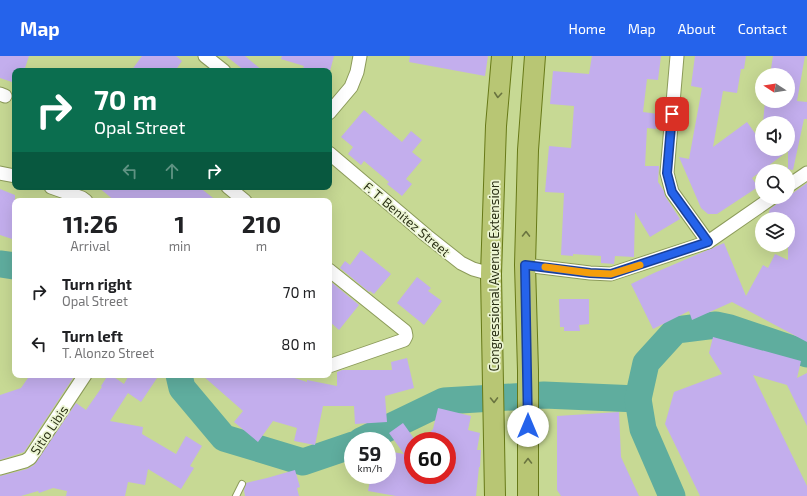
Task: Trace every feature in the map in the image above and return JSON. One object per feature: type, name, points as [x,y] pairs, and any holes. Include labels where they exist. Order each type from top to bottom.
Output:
[{"type":"main road","name":"Congressional Avenue Extension","points":[[495,496],[494,372],[491,274],[496,126],[502,56]]},
{"type":"main road","points":[[528,496],[528,371],[525,265],[528,150],[535,56]]},
{"type":"street","points":[[205,56],[220,68]]},
{"type":"street","points":[[332,109],[351,87],[357,72],[360,56]]},
{"type":"street","points":[[677,56],[667,173],[672,192],[708,242]]},
{"type":"street","name":"F. T. Benitez Street","points":[[332,156],[461,263],[473,269],[491,274]]},
{"type":"street","points":[[0,173],[12,175]]},
{"type":"street","points":[[795,181],[807,173]]},
{"type":"street","points":[[59,190],[82,198]]},
{"type":"street","points":[[232,190],[241,198]]},
{"type":"street","points":[[525,265],[611,274],[708,242],[763,204]]},
{"type":"street","points":[[332,272],[405,332],[406,336],[404,340],[332,365]]},
{"type":"street","name":"Sitio Libis","points":[[0,468],[25,462],[30,458],[83,378]]},
{"type":"lane","points":[[236,496],[242,484]]},
{"type":"building","points":[[0,56],[29,56],[25,68],[12,68],[12,82],[0,78]]},
{"type":"building","points":[[142,56],[176,56],[182,61],[177,68],[133,68]]},
{"type":"building","points":[[226,56],[245,56],[259,68],[241,68]]},
{"type":"building","points":[[282,56],[334,56],[331,68],[303,68],[304,66],[281,59]]},
{"type":"building","points":[[410,56],[488,56],[485,76],[409,62]]},
{"type":"building","points":[[592,56],[661,56],[658,80],[647,79],[643,112],[658,114],[656,129],[647,128],[645,166],[659,166],[658,182],[680,219],[650,237],[635,212],[634,257],[615,256],[614,264],[601,263],[601,256],[573,254],[573,256],[561,255],[564,193],[545,192],[549,146],[571,148],[574,106],[550,104],[553,71],[589,74]]},
{"type":"building","points":[[695,56],[746,56],[744,69],[741,69],[737,93],[723,91],[713,147],[747,122],[755,133],[755,156],[781,156],[771,164],[755,164],[755,176],[752,178],[755,182],[755,189],[717,214],[708,214],[701,208],[679,157],[689,159],[702,88],[691,86]]},
{"type":"building","points":[[773,56],[805,56],[797,101],[807,102],[807,119],[804,119],[794,164],[788,164],[788,156],[795,156],[795,116],[764,116],[764,108],[795,108],[795,68],[771,68]]},
{"type":"building","points":[[364,110],[402,142],[411,131],[422,140],[412,152],[422,160],[406,179],[412,184],[402,196],[387,184],[389,182],[364,161],[361,165],[348,154],[353,147],[341,137]]},
{"type":"building","points":[[807,183],[807,342],[732,302],[692,320],[689,311],[653,329],[631,284],[724,243],[746,296],[763,265],[768,268],[775,254],[788,260],[788,252],[795,252],[795,212],[769,212],[770,209],[777,204],[795,204],[795,192]]},
{"type":"building","points":[[0,189],[15,195],[15,198],[12,198],[12,239],[0,235]]},
{"type":"building","points":[[102,190],[203,190],[213,198],[111,198]]},
{"type":"building","points":[[361,250],[391,274],[374,294],[370,291],[369,292],[340,268],[345,261],[350,265]]},
{"type":"building","points":[[417,277],[431,288],[428,291],[442,301],[424,325],[397,303]]},
{"type":"building","points":[[332,283],[359,305],[339,330],[332,324]]},
{"type":"building","points":[[559,299],[589,299],[589,324],[579,325],[580,331],[564,331],[564,327],[560,327]]},
{"type":"building","points":[[713,337],[801,361],[797,378],[807,373],[807,426],[787,385],[753,375],[807,486],[807,496],[700,496],[665,424],[674,392],[722,374],[709,353]]},
{"type":"building","points":[[407,358],[414,388],[385,396],[387,422],[355,424],[354,406],[323,406],[315,445],[294,441],[297,428],[273,421],[258,442],[234,422],[243,411],[205,378],[294,378],[307,382],[307,380],[337,386],[337,372],[342,370],[392,370],[391,362]]},
{"type":"building","points":[[28,378],[73,378],[24,452],[0,460],[0,395],[21,388]]},
{"type":"building","points":[[106,378],[115,378],[124,384],[127,378],[157,378],[141,402],[128,393],[110,421],[143,427],[142,434],[176,454],[186,436],[202,446],[190,466],[194,468],[181,489],[148,469],[145,485],[128,482],[125,496],[66,496],[67,491],[53,488],[39,493],[38,491],[21,496],[0,496],[0,476],[27,469],[34,465],[76,403],[86,410],[102,387],[101,386]]},
{"type":"building","points":[[438,408],[471,416],[468,430],[480,433],[477,450],[481,450],[480,467],[476,496],[396,496],[368,491],[369,484],[396,484],[396,453],[404,454],[404,484],[456,484],[456,432],[430,432],[433,429]]},
{"type":"building","points":[[619,412],[621,457],[639,496],[561,496],[557,490],[557,416]]},
{"type":"building","points":[[403,423],[409,432],[404,432],[404,454],[396,443],[396,432],[390,432]]},
{"type":"building","points":[[295,470],[300,487],[297,488],[299,496],[245,496],[244,490],[246,483]]},
{"type":"waterway","points":[[0,264],[12,266]]},
{"type":"waterway","points":[[672,496],[643,429],[638,399],[646,363],[676,330],[716,325],[730,328],[807,354]]},
{"type":"waterway","points":[[180,378],[182,388],[224,438],[303,462],[344,448]]},
{"type":"waterway","points":[[380,432],[444,401],[544,395],[638,399]]},
{"type":"slow traffic","points":[[545,267],[590,273],[611,274],[640,265]]},
{"type":"route","points":[[528,426],[525,265],[611,274],[708,242],[672,192],[667,173],[672,114]]}]
